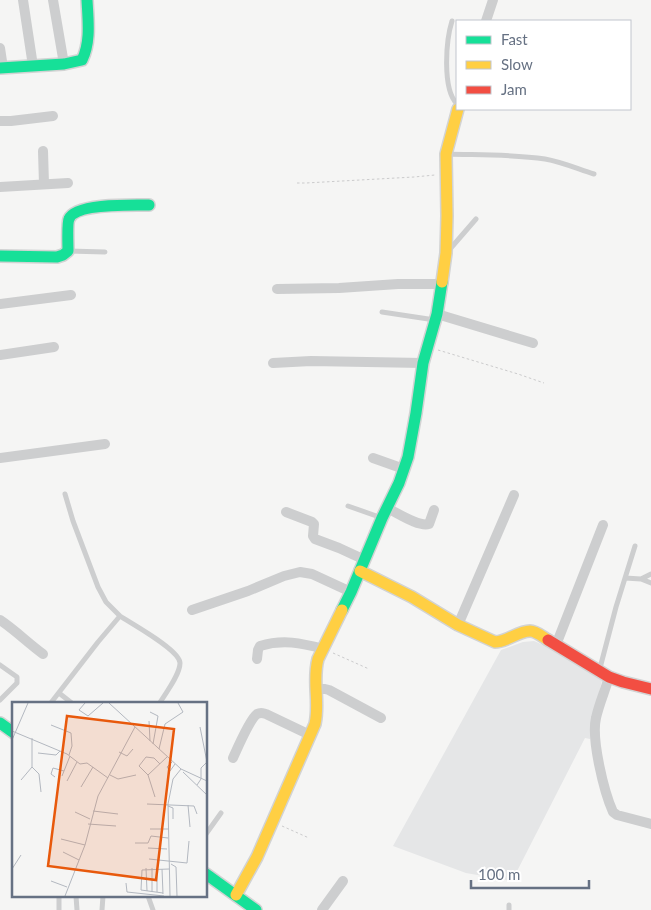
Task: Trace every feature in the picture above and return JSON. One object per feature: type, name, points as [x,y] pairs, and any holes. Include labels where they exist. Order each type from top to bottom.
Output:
[{"type":"main road","points":[[2,68],[64,64],[82,60],[87,48],[88,0]]},
{"type":"main road","points":[[236,895],[257,857],[315,724],[317,701],[314,677],[318,659],[350,592],[404,469],[416,413],[423,363],[436,317],[442,284],[446,253],[446,154],[458,110]]},
{"type":"main road","points":[[0,256],[62,256],[68,251],[71,215],[96,206],[149,205]]},
{"type":"main road","points":[[362,565],[458,625],[495,642],[501,642],[529,631],[536,632],[604,675],[651,690]]},
{"type":"main road","points":[[0,723],[12,732]]},
{"type":"main road","points":[[208,875],[256,910]]},
{"type":"street","points":[[23,0],[33,66]]},
{"type":"street","points":[[53,0],[64,64]]},
{"type":"street","points":[[486,20],[493,0]]},
{"type":"street","points":[[0,48],[2,68]]},
{"type":"street","points":[[0,121],[53,116]]},
{"type":"street","points":[[42,151],[44,184]]},
{"type":"street","points":[[0,188],[68,183]]},
{"type":"street","points":[[277,289],[442,284]]},
{"type":"street","points":[[0,304],[71,295]]},
{"type":"street","points":[[436,317],[533,343]]},
{"type":"street","points":[[0,355],[54,347]]},
{"type":"street","points":[[273,364],[311,361],[423,363]]},
{"type":"street","points":[[0,458],[105,444]]},
{"type":"street","points":[[373,458],[404,469]]},
{"type":"street","points":[[458,625],[514,496]]},
{"type":"street","points":[[385,513],[426,525],[429,524],[434,510]]},
{"type":"street","points":[[286,512],[312,522],[314,524],[313,536],[315,538],[340,548],[362,565]]},
{"type":"street","points":[[556,645],[603,525]]},
{"type":"street","points":[[192,610],[248,591],[284,576],[300,572],[312,574],[350,592]]},
{"type":"street","points":[[0,620],[43,654]]},
{"type":"street","points":[[257,659],[260,646],[275,642],[301,643],[324,649]]},
{"type":"street","points":[[604,675],[595,726],[595,742],[602,778],[613,812],[617,815],[651,824]]},
{"type":"street","points":[[316,689],[329,690],[381,718]]},
{"type":"street","points":[[233,758],[254,718],[261,713],[310,734]]},
{"type":"street","points":[[322,910],[343,881]]},
{"type":"lane","points":[[452,21],[447,48],[448,74],[450,92],[456,102]]},
{"type":"lane","points":[[446,154],[544,159],[594,174]]},
{"type":"lane","points":[[446,253],[476,219]]},
{"type":"lane","points":[[68,251],[105,252]]},
{"type":"lane","points":[[382,312],[436,317]]},
{"type":"lane","points":[[65,494],[72,521],[98,587],[106,602],[120,616],[176,653],[179,657],[180,663],[174,681],[160,702]]},
{"type":"lane","points":[[348,506],[385,513]]},
{"type":"lane","points":[[604,675],[616,607],[635,546]]},
{"type":"lane","points":[[641,579],[651,574]]},
{"type":"lane","points":[[625,578],[641,579],[651,583]]},
{"type":"lane","points":[[52,702],[120,616]]},
{"type":"lane","points":[[0,664],[18,680],[0,700]]},
{"type":"lane","points":[[59,693],[70,702]]},
{"type":"lane","points":[[208,831],[221,813]]},
{"type":"lane","points":[[149,898],[153,910]]},
{"type":"path","points":[[297,183],[446,175]]},
{"type":"path","points":[[428,347],[544,383]]},
{"type":"path","points":[[324,649],[369,669]]},
{"type":"path","points":[[272,821],[309,838]]},
{"type":"shaded area","points":[[534,641],[579,663],[602,681],[592,719],[590,739],[585,738],[512,881],[466,873],[393,846],[501,650],[523,642]]},
{"type":"traffic: fast","points":[[0,68],[64,64],[82,60],[88,38],[87,0]]},
{"type":"traffic: fast","points":[[0,256],[57,257],[63,255],[68,251],[68,221],[74,214],[82,210],[106,206],[149,205]]},
{"type":"traffic: fast","points":[[342,610],[399,483],[408,457],[423,363],[437,314],[442,282]]},
{"type":"traffic: fast","points":[[0,723],[12,732]]},
{"type":"traffic: fast","points":[[208,875],[256,910]]},
{"type":"traffic: slow","points":[[442,282],[446,253],[446,154],[458,110]]},
{"type":"traffic: slow","points":[[360,571],[412,597],[458,625],[495,642],[526,631],[537,633],[548,640]]},
{"type":"traffic: slow","points":[[236,895],[257,857],[315,724],[317,708],[316,667],[318,659],[342,610]]},
{"type":"traffic: jam","points":[[548,640],[609,677],[651,689]]}]
